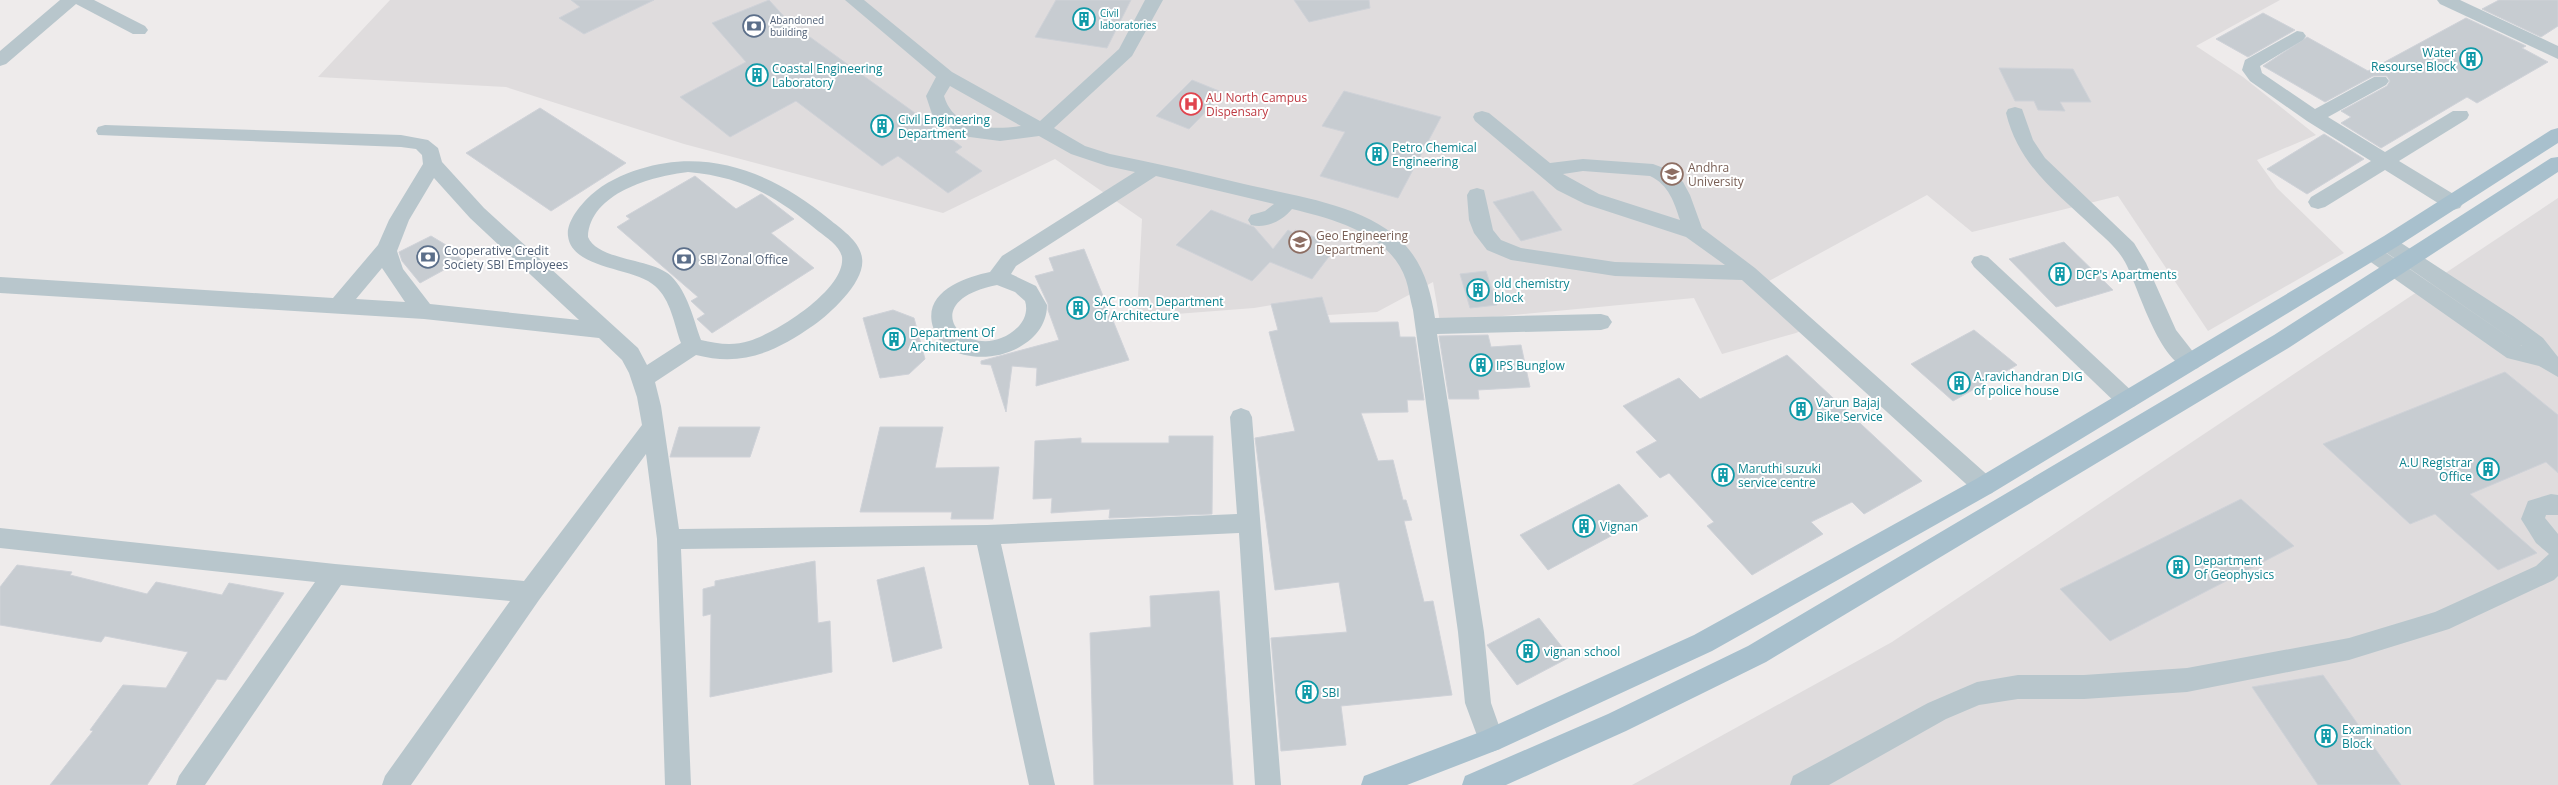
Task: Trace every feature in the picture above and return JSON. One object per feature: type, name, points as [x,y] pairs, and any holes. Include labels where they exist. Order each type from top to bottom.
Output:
[{"type":"main road","points":[[1374,785],[1491,740],[1703,643],[1984,486],[2380,248],[2453,203],[2558,134]]},
{"type":"main road","points":[[1475,785],[1557,751],[1667,700],[1757,654],[1998,508],[2275,345],[2558,163]]},
{"type":"street","points":[[0,60],[70,0]]},
{"type":"street","points":[[81,0],[139,30]]},
{"type":"street","points":[[854,0],[946,76],[1078,150],[1100,158],[1288,200],[1346,217],[1382,235],[1399,251],[1416,278],[1425,326],[1471,632],[1478,702],[1491,740]]},
{"type":"street","points":[[946,76],[935,96],[939,110],[970,132],[1000,135],[1041,130],[1126,52],[1154,0]]},
{"type":"street","points":[[2446,0],[2558,53]]},
{"type":"street","points":[[2297,36],[2251,64],[2251,70],[2256,77],[2314,117],[2453,203]]},
{"type":"street","points":[[2314,117],[2380,81]]},
{"type":"street","points":[[2015,113],[2026,149],[2038,163],[2127,248],[2136,262],[2152,306],[2167,336],[2190,362]]},
{"type":"street","points":[[2318,202],[2460,115]]},
{"type":"street","points":[[1482,117],[1544,170],[1564,185],[1592,199],[1693,232],[1748,273],[1984,486]]},
{"type":"street","points":[[105,131],[401,141],[421,144],[431,152],[433,164],[477,213],[602,330],[630,354],[644,378],[649,393],[669,539],[678,785]]},
{"type":"street","points":[[424,311],[395,272],[387,252],[394,232],[433,164]]},
{"type":"street","points":[[679,165],[709,166],[737,172],[770,185],[807,210],[845,245],[852,257],[851,272],[840,288],[806,320],[767,344],[735,353],[717,354],[693,346],[691,324],[671,290],[656,276],[629,265],[600,258],[581,246],[578,237],[581,222],[594,201],[618,185],[649,171],[679,165]]},
{"type":"street","points":[[1544,170],[1583,165],[1653,170],[1663,174],[1681,193],[1693,232]]},
{"type":"street","points":[[997,278],[1008,261],[1153,169]]},
{"type":"street","points":[[1477,195],[1479,220],[1484,233],[1494,245],[1518,255],[1615,270],[1748,273]]},
{"type":"street","points":[[1258,220],[1270,218],[1283,208],[1288,200]]},
{"type":"street","points":[[338,306],[389,246]]},
{"type":"street","points":[[2380,248],[2403,263],[2515,352],[2552,364]]},
{"type":"street","points":[[1981,262],[2127,400]]},
{"type":"street","points":[[997,278],[1018,283],[1033,295],[1037,306],[1036,317],[1029,329],[1018,339],[987,349],[971,348],[957,343],[947,335],[941,325],[940,313],[944,302],[954,291],[966,284],[982,279],[997,278]]},
{"type":"street","points":[[0,285],[424,311],[602,330]]},
{"type":"street","points":[[1425,326],[1601,322]]},
{"type":"street","points":[[644,378],[693,346]]},
{"type":"street","points":[[1241,417],[1250,523],[1268,785]]},
{"type":"street","points":[[395,785],[530,592],[653,427]]},
{"type":"street","points":[[2558,505],[2551,504],[2536,508],[2533,519],[2544,536],[2558,548]]},
{"type":"street","points":[[669,539],[987,536],[1250,523]]},
{"type":"street","points":[[987,536],[1042,785]]},
{"type":"street","points":[[0,538],[335,574],[530,592]]},
{"type":"street","points":[[1803,785],[1937,711],[1977,694],[2018,687],[2084,687],[2187,680],[2349,649],[2440,621],[2545,573],[2558,561]]},
{"type":"street","points":[[189,785],[335,574]]},
{"type":"shaded area","name":"Andhra University","points":[[390,0],[2280,0],[2196,46],[2243,77],[2316,135],[2257,160],[2277,188],[2344,253],[2208,331],[2118,196],[1972,232],[1927,195],[1769,281],[1817,324],[1796,333],[1722,354],[1694,298],[1440,322],[1433,282],[1377,312],[1328,315],[1322,297],[1254,308],[1137,317],[1142,219],[1055,159],[943,213],[684,144],[506,87],[318,77]]},
{"type":"shaded area","points":[[2558,198],[2558,785],[1632,785],[1892,642]]},
{"type":"building","points":[[571,0],[654,0],[584,34],[559,18],[580,7]]},
{"type":"building","points":[[769,0],[800,34],[803,32],[962,147],[955,152],[982,171],[948,193],[898,156],[882,166],[796,101],[730,137],[680,97],[746,62],[712,23]]},
{"type":"building","name":"Civil laboratories","points":[[1056,0],[1131,0],[1107,48],[1035,37]]},
{"type":"building","points":[[1294,0],[1369,0],[1370,8],[1309,22]]},
{"type":"building","points":[[2499,0],[2558,0],[2558,26],[2541,37],[2482,9]]},
{"type":"building","points":[[2263,13],[2295,30],[2248,57],[2216,39]]},
{"type":"building","points":[[2466,18],[2526,46],[2522,48],[2548,62],[2477,103],[2467,97],[2381,148],[2341,123],[2351,117],[2341,111],[2387,86],[2390,81],[2387,76],[2373,76],[2325,102],[2263,66],[2307,37],[2368,71]]},
{"type":"building","points":[[1999,68],[2073,69],[2091,102],[2060,102],[2065,111],[2038,110],[2034,101],[2015,101]]},
{"type":"building","name":"AU North Campus Dispensary","points":[[1192,80],[1224,93],[1189,129],[1156,116]]},
{"type":"building","name":"Petro Chemical Engineering","points":[[1344,91],[1441,117],[1398,198],[1320,176],[1345,132],[1322,126]]},
{"type":"building","points":[[540,108],[626,163],[551,211],[466,153]]},
{"type":"building","points":[[2324,134],[2364,159],[2307,194],[2267,169]]},
{"type":"building","name":"SBI Zonal Office","points":[[695,176],[736,209],[761,194],[763,195],[794,219],[771,233],[814,268],[712,333],[697,319],[705,314],[691,301],[698,297],[617,227],[630,219],[626,216]]},
{"type":"building","points":[[1533,191],[1562,230],[1521,241],[1493,202]]},
{"type":"building","name":"Geo Engineering Department","points":[[1211,210],[1254,227],[1273,249],[1288,230],[1293,233],[1295,230],[1323,240],[1320,244],[1334,250],[1312,279],[1270,262],[1252,281],[1176,245]]},
{"type":"building","name":"Cooperative Credit Society SBI Employees","points":[[431,236],[446,245],[462,260],[420,283],[402,261],[399,252]]},
{"type":"building","name":"DCP's Apartments","points":[[2064,242],[2113,290],[2056,307],[2009,259]]},
{"type":"building","name":"SAC room, Department Of Architecture","points":[[1084,249],[1129,360],[1036,386],[1037,368],[1012,366],[1006,412],[991,365],[981,364],[981,361],[1059,340],[1048,310],[1048,304],[1035,276],[1054,271],[1049,258]]},
{"type":"building","name":"old chemistry block","points":[[1486,271],[1497,305],[1470,308],[1460,274]]},
{"type":"building","points":[[1322,297],[1330,323],[1398,322],[1400,337],[1415,337],[1424,400],[1407,400],[1408,412],[1361,413],[1378,461],[1393,460],[1403,500],[1406,500],[1412,520],[1404,521],[1424,602],[1433,601],[1452,695],[1341,706],[1346,745],[1281,751],[1271,638],[1347,632],[1339,582],[1275,590],[1255,438],[1295,431],[1269,332],[1278,330],[1271,304]]},
{"type":"building","name":"Department Of Architecture","points":[[893,310],[914,318],[925,359],[909,374],[880,378],[863,318]]},
{"type":"building","name":"A.ravichandran DIG of police house","points":[[1974,330],[2017,365],[1953,401],[1911,364]]},
{"type":"building","name":"IPS Bunglow","points":[[1488,335],[1491,347],[1521,345],[1530,387],[1478,390],[1479,399],[1449,399],[1439,336]]},
{"type":"building","points":[[1787,355],[1922,481],[1864,514],[1852,502],[1811,522],[1823,534],[1752,575],[1707,526],[1714,522],[1669,473],[1660,478],[1636,452],[1657,441],[1623,406],[1679,378],[1700,399]]},
{"type":"building","name":"A.U Registrar Office","points":[[2505,372],[2558,415],[2558,473],[2546,462],[2470,494],[2537,553],[2498,570],[2435,514],[2410,524],[2323,444]]},
{"type":"building","points":[[679,427],[760,427],[750,457],[670,457]]},
{"type":"building","points":[[880,427],[943,427],[935,468],[999,467],[993,519],[951,519],[952,512],[860,512]]},
{"type":"building","points":[[1169,436],[1213,436],[1212,514],[1109,518],[1110,509],[1051,513],[1052,498],[1033,499],[1035,441],[1081,438],[1081,443],[1169,443]]},
{"type":"building","name":"Vignan","points":[[1619,484],[1648,516],[1548,570],[1520,535]]},
{"type":"building","name":"Department Of Geophysics","points":[[2241,499],[2294,546],[2110,641],[2060,589]]},
{"type":"building","points":[[815,561],[818,623],[830,621],[832,672],[710,697],[711,614],[703,616],[703,589],[715,586],[715,581]]},
{"type":"building","points":[[17,565],[72,572],[70,575],[147,594],[156,582],[222,595],[229,583],[284,593],[226,680],[217,679],[147,785],[50,785],[93,731],[90,730],[123,685],[166,688],[188,652],[105,636],[101,642],[0,625],[0,587]]},
{"type":"building","points":[[924,567],[942,648],[893,662],[877,580]]},
{"type":"building","points":[[1219,591],[1233,785],[1094,785],[1090,633],[1151,627],[1150,596]]},
{"type":"building","name":"vignan school","points":[[1539,618],[1570,657],[1517,685],[1487,645]]},
{"type":"building","name":"Examination Block","points":[[2323,675],[2401,785],[2318,785],[2252,687]]},
{"type":"place","name":"Civil laboratories","points":[[1084,19]]},
{"type":"place","name":"Abandoned building","points":[[754,26]]},
{"type":"place","name":"Water Resourse Block","points":[[2471,59]]},
{"type":"place","name":"Coastal Engineering Laboratory","points":[[757,75]]},
{"type":"place","name":"AU North Campus Dispensary","points":[[1191,104]]},
{"type":"place","name":"Civil Engineering Department","points":[[882,126]]},
{"type":"place","name":"Petro Chemical Engineering","points":[[1377,154]]},
{"type":"place","name":"Andhra University","points":[[1672,174]]},
{"type":"place","name":"Geo Engineering Department","points":[[1300,242]]},
{"type":"place","name":"Cooperative Credit Society SBI Employees","points":[[428,257]]},
{"type":"place","name":"SBI Zonal Office","points":[[684,259]]},
{"type":"place","name":"DCP's Apartments","points":[[2060,274]]},
{"type":"place","name":"old chemistry block","points":[[1478,290]]},
{"type":"place","name":"SAC room, Department Of Architecture","points":[[1078,308]]},
{"type":"place","name":"Department Of Architecture","points":[[894,339]]},
{"type":"place","name":"IPS Bunglow","points":[[1481,365]]},
{"type":"place","name":"A.ravichandran DIG of police house","points":[[1959,383]]},
{"type":"place","name":"Varun Bajaj Bike Service","points":[[1801,409]]},
{"type":"place","name":"A.U Registrar Office","points":[[2488,469]]},
{"type":"place","name":"Maruthi suzuki service centre","points":[[1723,475]]},
{"type":"place","name":"Vignan","points":[[1584,526]]},
{"type":"place","name":"Department Of Geophysics","points":[[2178,567]]},
{"type":"place","name":"vignan school","points":[[1528,651]]},
{"type":"place","name":"SBI","points":[[1307,692]]},
{"type":"place","name":"Examination Block","points":[[2326,736]]}]
